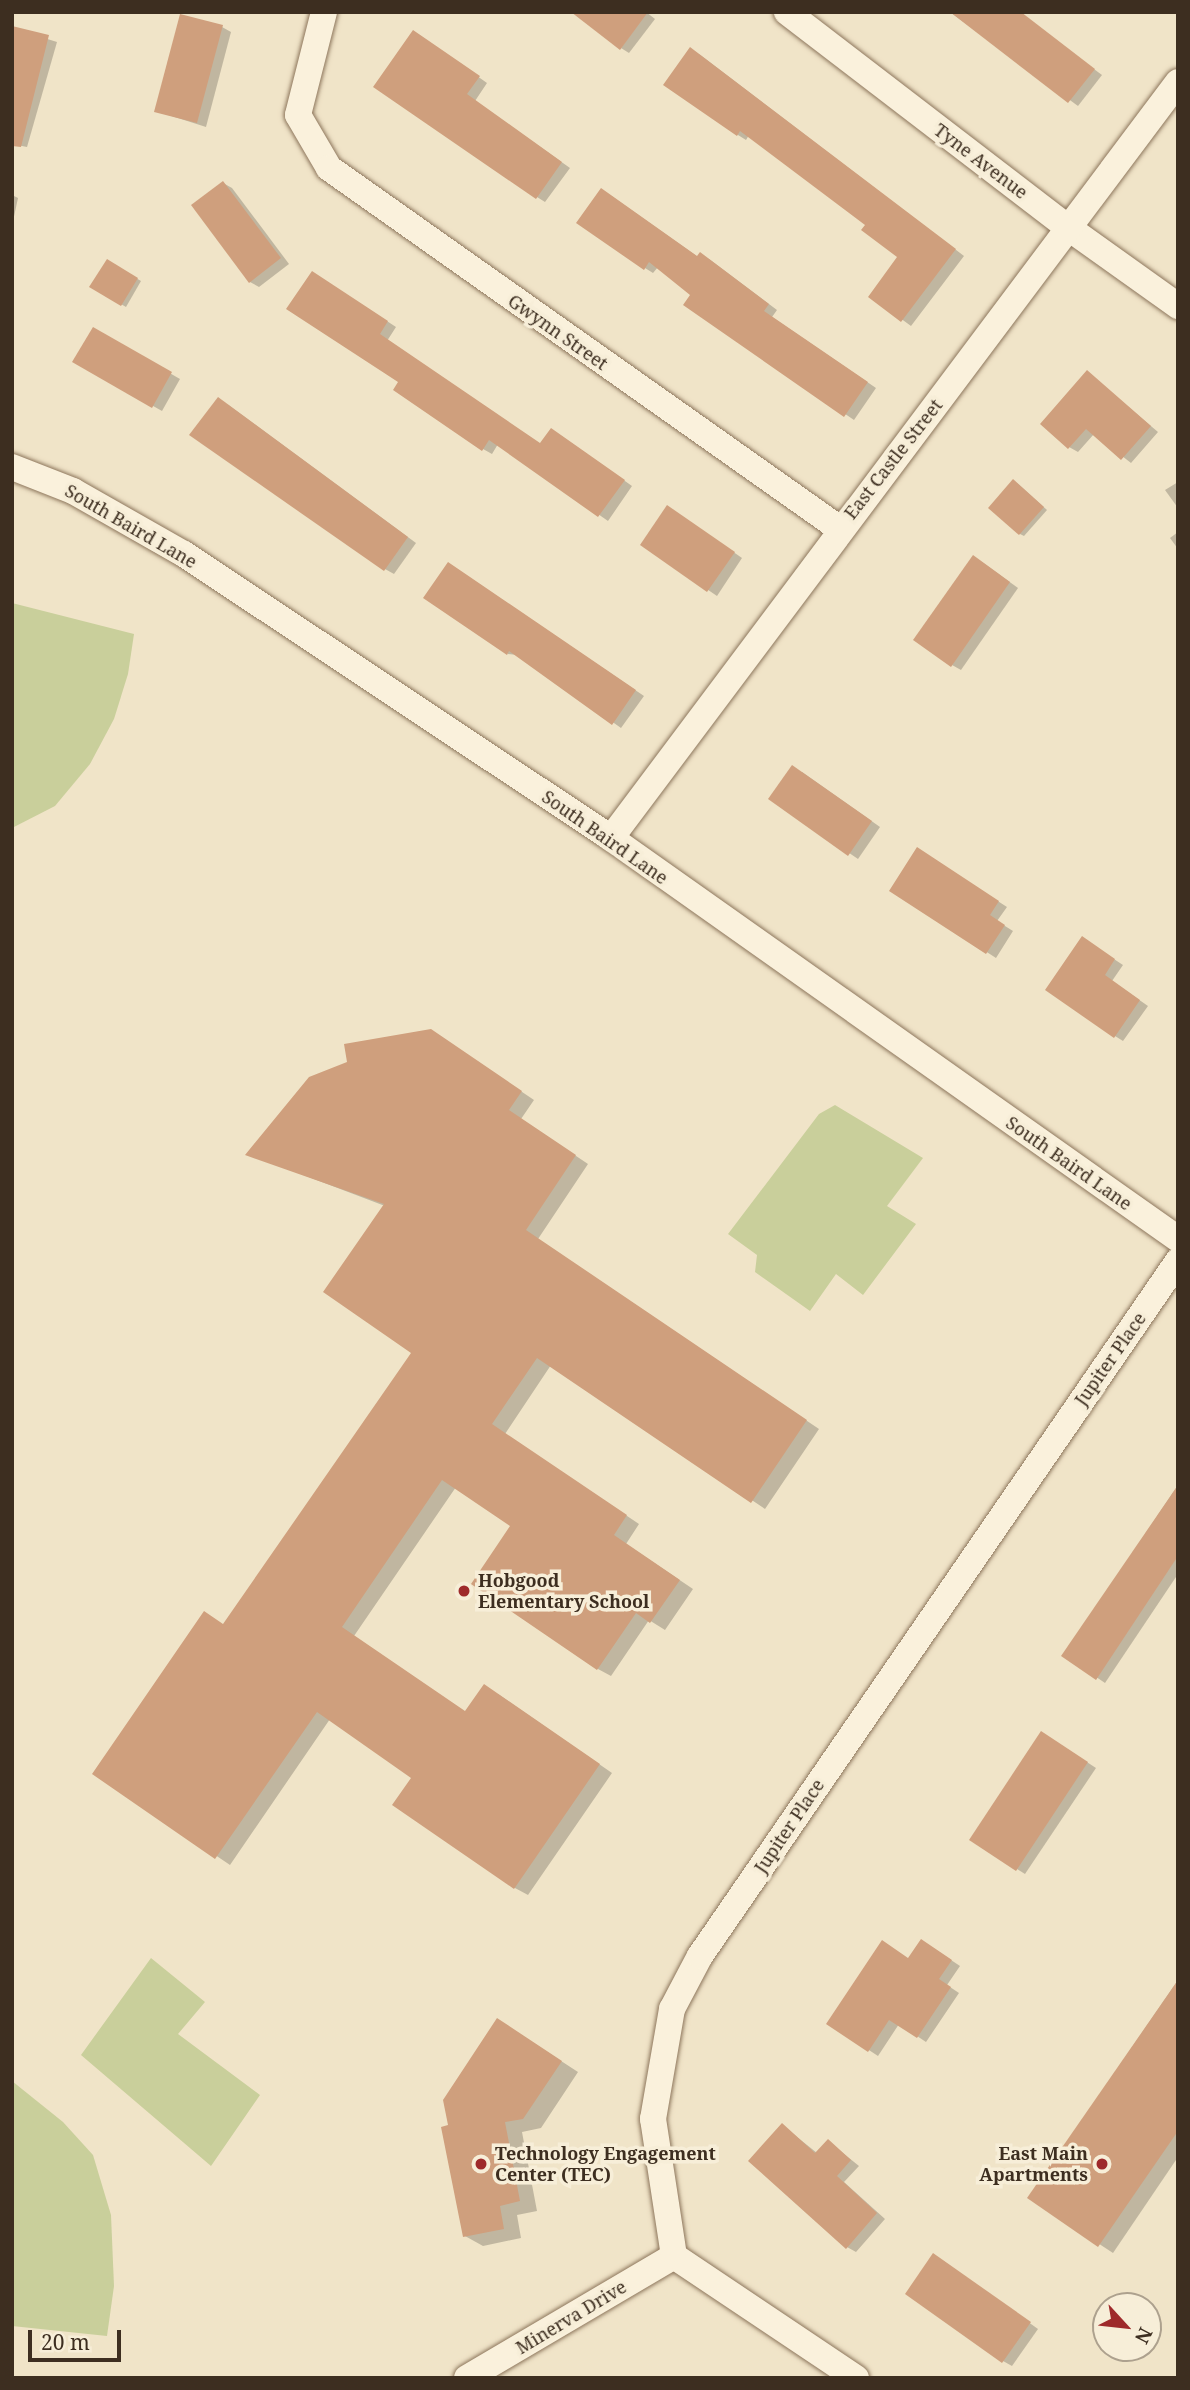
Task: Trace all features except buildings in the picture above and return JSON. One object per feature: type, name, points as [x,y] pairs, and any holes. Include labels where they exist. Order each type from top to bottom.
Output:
[{"type":"street","name":"Gwynn Street","points":[[324,12],[298,115],[329,168],[375,204],[839,529]]},
{"type":"street","name":"Tyne Avenue","points":[[787,12],[1070,229],[1178,306]]},
{"type":"street","name":"East Castle Street","points":[[611,838],[839,529],[1070,229],[1178,82]]},
{"type":"street","name":"South Baird Lane","points":[[12,467],[73,491],[184,554],[611,838],[1178,1240]]},
{"type":"street","name":"Jupiter Place","points":[[674,2256],[653,2119],[672,2009],[700,1956],[1178,1261]]},
{"type":"street","name":"Minerva Drive","points":[[467,2378],[674,2256]]},
{"type":"street","points":[[674,2256],[856,2378]]},
{"type":"green space","points":[[12,603],[134,634],[128,674],[114,719],[90,764],[55,806],[12,828]]},
{"type":"green space","points":[[835,1105],[923,1158],[887,1206],[916,1224],[863,1295],[836,1274],[810,1311],[755,1272],[757,1255],[728,1234],[819,1114]]},
{"type":"green space","points":[[151,1958],[205,2002],[178,2034],[260,2095],[211,2166],[81,2055]]},
{"type":"green space","points":[[12,2081],[63,2122],[93,2155],[111,2215],[114,2286],[107,2336],[12,2326]]},
{"type":"place","name":"Hobgood Elementary School","points":[[464,1591]]},
{"type":"place","name":"Technology Engagement Center (TEC)","points":[[481,2164]]},
{"type":"place","name":"East Main Apartments","points":[[1102,2164]]}]
